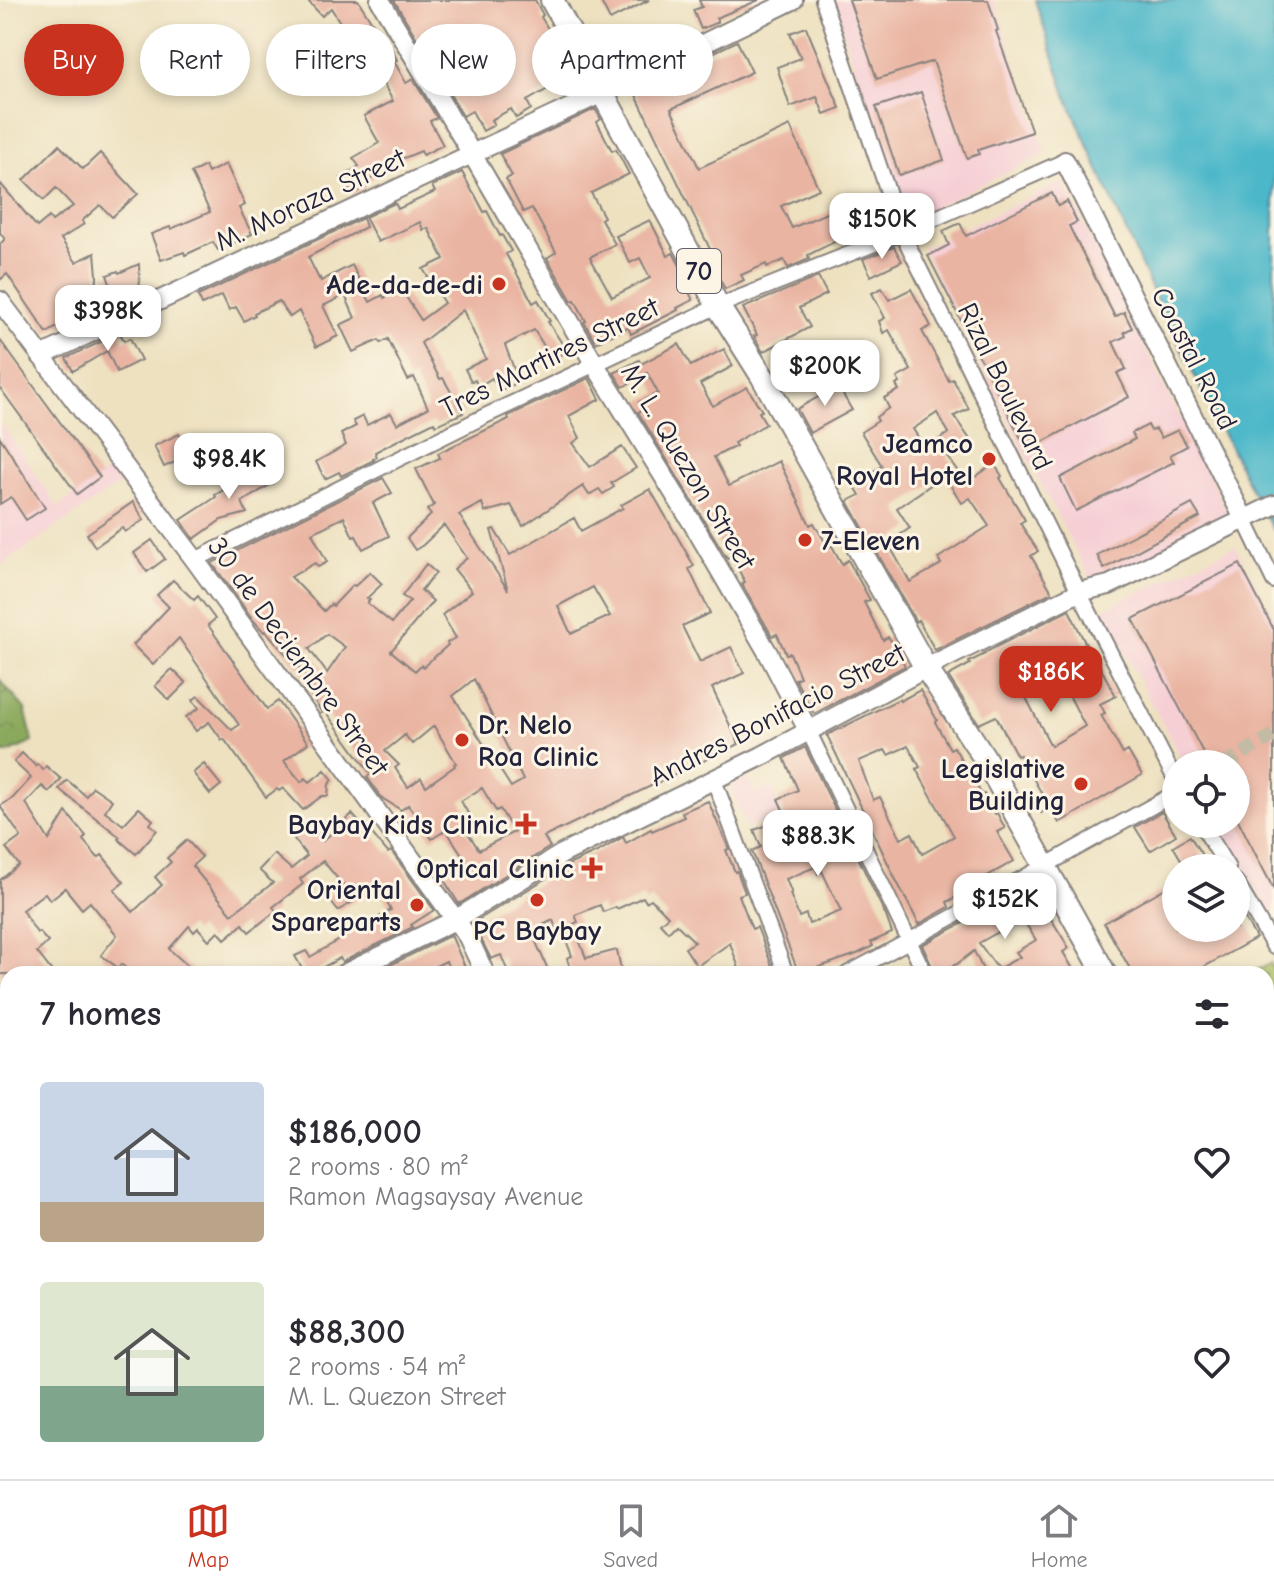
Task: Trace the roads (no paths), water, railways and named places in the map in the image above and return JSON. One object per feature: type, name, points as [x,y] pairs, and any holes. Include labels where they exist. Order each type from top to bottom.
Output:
[{"type":"main road","name":"70","points":[[552,0],[565,24]]},
{"type":"main road","name":"70","points":[[604,96],[718,306],[762,376],[926,668],[984,757],[1100,966]]},
{"type":"street","name":"M. L. Quezon Street","points":[[380,0],[768,653],[921,966]]},
{"type":"street","name":"M. Moraza Street","points":[[713,39],[793,0]]},
{"type":"street","name":"Rizal Boulevard","points":[[823,0],[902,233],[1162,754]]},
{"type":"street","name":"M. Moraza Street","points":[[41,356],[596,96]]},
{"type":"street","name":"Tres Martires Street","points":[[195,560],[594,363],[718,306],[902,233],[1065,161]]},
{"type":"street","name":"Coastal Road","points":[[1065,161],[1274,581]]},
{"type":"street","name":"30 de Deciembre Street","points":[[0,301],[195,560],[468,937],[481,966]]},
{"type":"street","name":"Andres Bonifacio Street","points":[[360,966],[455,920],[562,854],[809,732],[926,668],[1079,592],[1109,585],[1274,505]]},
{"type":"street","points":[[714,780],[783,966]]},
{"type":"street","points":[[862,966],[1162,801]]},
{"type":"street","points":[[1250,906],[1274,947]]},
{"type":"water","points":[[1035,0],[1274,0],[1274,531],[1151,288],[1067,98]]},
{"type":"tunnel","points":[[1249,750],[1274,735]]},
{"type":"place","name":"Ade-da-de-di","points":[[499,284]]},
{"type":"place","name":"Jeamco Royal Hotel","points":[[989,459]]},
{"type":"place","name":"7-Eleven","points":[[805,540]]},
{"type":"place","name":"Dr. Nelo Roa Clinic","points":[[462,740]]},
{"type":"place","name":"Legislative Building","points":[[1081,784]]},
{"type":"place","name":"Baybay Kids Clinic","points":[[526,824]]},
{"type":"place","name":"Optical Clinic","points":[[592,868]]},
{"type":"place","name":"PC Baybay","points":[[537,900]]},
{"type":"place","name":"Oriental Spareparts","points":[[417,905]]}]
